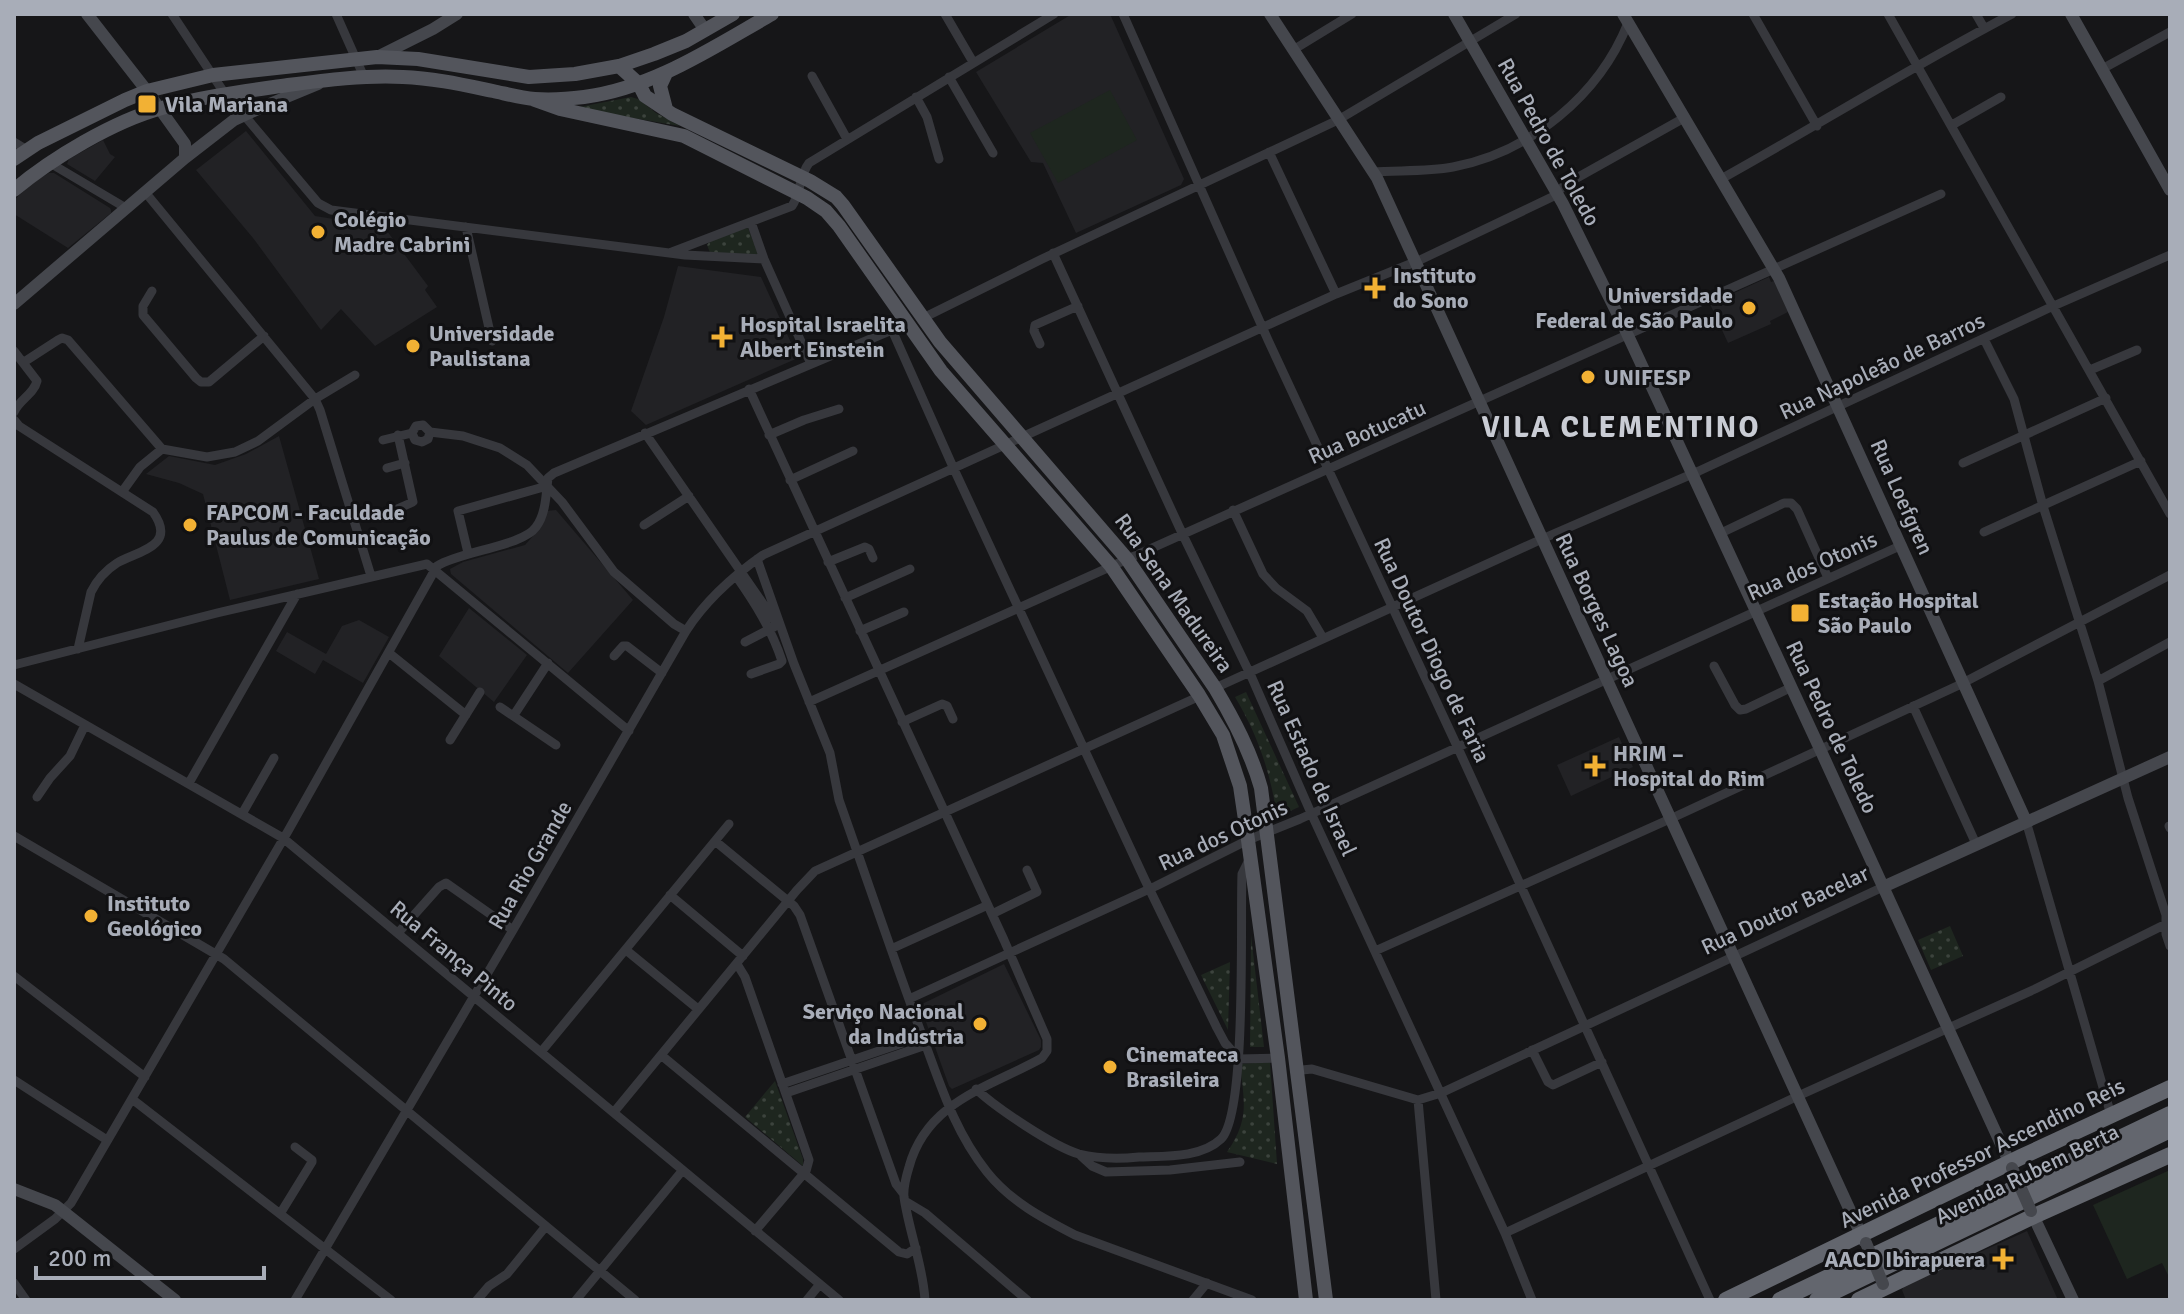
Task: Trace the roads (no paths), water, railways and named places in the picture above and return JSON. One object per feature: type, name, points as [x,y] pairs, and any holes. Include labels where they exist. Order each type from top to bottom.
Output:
[{"type":"highway","name":"Avenida Professor Ascendino Reis","points":[[1726,1300],[1864,1239],[2170,1088]]},
{"type":"highway","name":"Avenida Rubem Berta","points":[[1780,1300],[2170,1112]]},
{"type":"highway","name":"Avenida Rubem Berta","points":[[1817,1300],[2170,1130]]},
{"type":"highway","points":[[1859,1300],[1887,1290],[2032,1214],[2169,1156]]},
{"type":"main road","points":[[14,159],[20,146],[38,143],[147,91],[213,75],[377,57],[418,59],[529,77],[575,74],[619,66],[674,47],[733,14]]},
{"type":"main road","points":[[14,190],[50,163],[102,133],[159,108],[225,94],[364,77],[461,84],[532,99],[582,97],[613,92],[666,73],[772,14]]},
{"type":"main road","points":[[697,56],[702,48],[705,30]]},
{"type":"main road","name":"Rua Sena Madureira","points":[[619,66],[639,84],[645,96],[666,109],[836,197],[960,367],[1127,559],[1215,688],[1243,738],[1261,788],[1326,1300]]},
{"type":"main road","points":[[666,73],[660,86],[666,109]]},
{"type":"main road","name":"Rua Sena Madureira","points":[[532,99],[560,109],[684,136],[798,193],[831,215],[941,371],[1111,566],[1200,696],[1223,735],[1240,786],[1278,1058],[1306,1300]]},
{"type":"main road","points":[[1307,1155],[1304,1192],[1316,1300]]},
{"type":"street","points":[[87,14],[185,144],[185,158]]},
{"type":"street","points":[[172,14],[225,94]]},
{"type":"street","points":[[336,14],[364,77]]},
{"type":"street","points":[[377,57],[457,14]]},
{"type":"street","points":[[694,14],[705,30]]},
{"type":"street","points":[[945,14],[973,62]]},
{"type":"street","points":[[672,252],[792,206],[809,163],[1054,14]]},
{"type":"street","name":"Rua Doutor Diogo de Faria","points":[[1123,14],[1262,328],[1710,1300]]},
{"type":"street","name":"Rua Borges Lagoa","points":[[1270,14],[1372,172],[1887,1290]]},
{"type":"street","points":[[1293,50],[1352,14]]},
{"type":"street","name":"Rua Pedro de Toledo","points":[[1454,14],[1556,193],[1627,335],[1792,687],[2032,1214]]},
{"type":"street","points":[[923,318],[1053,253],[1338,120],[1516,14]]},
{"type":"street","points":[[1753,14],[1817,126]]},
{"type":"street","points":[[1888,14],[2170,514]]},
{"type":"street","points":[[1976,14],[1984,28]]},
{"type":"street","points":[[1721,179],[1817,126],[1917,65],[2012,14]]},
{"type":"street","points":[[2071,14],[2170,190]]},
{"type":"street","points":[[1372,172],[1424,170],[1466,164],[1489,157],[1525,139],[1557,118],[1589,90],[1608,63],[1625,19]]},
{"type":"street","name":"Rua Loefgren","points":[[1625,19],[1774,268],[2026,821],[2111,1115]]},
{"type":"street","points":[[2102,69],[2170,32]]},
{"type":"street","points":[[812,76],[847,139]]},
{"type":"street","points":[[949,77],[993,153]]},
{"type":"street","points":[[14,304],[234,120],[325,81]]},
{"type":"street","points":[[916,97],[927,117],[939,159]]},
{"type":"street","points":[[1952,125],[2001,97]]},
{"type":"street","points":[[244,115],[325,208],[709,257],[764,259]]},
{"type":"street","name":"Rua Rio Grande","points":[[295,1300],[686,631],[706,603],[739,574],[757,559],[813,530],[1336,294],[1414,263],[1550,198],[1566,184],[1684,118]]},
{"type":"street","points":[[1269,152],[1336,294]]},
{"type":"street","points":[[50,163],[126,208]]},
{"type":"street","points":[[145,192],[315,399],[371,576]]},
{"type":"street","name":"Rua Botucatu","points":[[809,702],[1941,194]]},
{"type":"street","points":[[751,222],[764,259],[811,364]]},
{"type":"street","points":[[466,227],[492,341]]},
{"type":"street","points":[[705,238],[704,249],[709,257]]},
{"type":"street","name":"Rua Estado de Israel","points":[[1053,253],[1249,672],[1505,1233],[1532,1300]]},
{"type":"street","name":"Rua Napoleão de Barros","points":[[1215,688],[2170,255]]},
{"type":"street","points":[[152,291],[143,306],[143,315],[201,382],[209,382],[264,336]]},
{"type":"street","points":[[1040,344],[1034,331],[1035,325],[1078,306]]},
{"type":"street","points":[[14,1249],[71,1203],[440,564],[518,540],[533,531],[542,515],[548,478],[554,473],[906,324]]},
{"type":"street","points":[[892,330],[1149,889],[1217,1028],[1239,1059],[1278,1058]]},
{"type":"street","points":[[1984,339],[2012,394],[2043,506],[2098,681],[2122,779],[2166,915],[2166,934],[2170,946]]},
{"type":"street","points":[[24,362],[58,340],[68,340],[162,449],[207,457],[235,452],[258,441],[315,399],[355,375]]},
{"type":"street","points":[[2090,370],[2137,350]]},
{"type":"street","points":[[14,351],[37,381],[14,412]]},
{"type":"street","points":[[749,389],[1047,1039],[1047,1051],[1042,1058],[961,1098],[927,1131],[917,1145],[908,1169],[904,1197]]},
{"type":"street","points":[[1963,463],[2106,398]]},
{"type":"street","points":[[769,435],[839,409]]},
{"type":"street","points":[[14,420],[153,512],[160,526],[154,546],[112,567],[95,583],[78,649]]},
{"type":"street","points":[[383,440],[412,433],[415,440],[421,443],[428,440],[430,432],[463,436],[500,448],[527,465],[562,502],[614,572],[686,631]]},
{"type":"street","points":[[645,433],[777,627],[782,661],[751,674]]},
{"type":"street","points":[[397,509],[413,502],[398,435]]},
{"type":"street","points":[[122,492],[140,467],[162,449]]},
{"type":"street","points":[[790,480],[853,451]]},
{"type":"street","points":[[1984,532],[2141,461]]},
{"type":"street","points":[[387,468],[405,463]]},
{"type":"street","points":[[468,553],[457,511],[547,486]]},
{"type":"street","points":[[644,525],[689,496]]},
{"type":"street","points":[[1721,533],[1784,503],[1791,503],[1797,509],[1828,578]]},
{"type":"street","points":[[1233,510],[1263,574],[1307,611],[1323,638]]},
{"type":"street","name":"Rua dos Otonis","points":[[909,999],[1248,840],[1902,545]]},
{"type":"street","points":[[828,562],[865,547],[873,558]]},
{"type":"street","points":[[757,559],[777,627],[830,753],[836,792],[909,999],[949,1108],[970,1149],[988,1174],[1009,1195],[1075,1235],[1252,1300]]},
{"type":"street","points":[[14,665],[427,564],[629,731]]},
{"type":"street","points":[[845,598],[910,569]]},
{"type":"street","points":[[1375,951],[1964,683],[2170,575]]},
{"type":"street","points":[[189,783],[297,594]]},
{"type":"street","points":[[860,631],[904,612]]},
{"type":"street","points":[[745,642],[777,627]]},
{"type":"street","points":[[2098,681],[2170,642]]},
{"type":"street","points":[[614,656],[623,646],[627,646],[662,673]]},
{"type":"street","points":[[389,653],[466,715]]},
{"type":"street","points":[[514,715],[548,663]]},
{"type":"street","points":[[1714,666],[1735,705],[1742,710],[1792,687]]},
{"type":"street","name":"Rua França Pinto","points":[[14,684],[283,838],[839,1300]]},
{"type":"street","points":[[450,740],[480,692]]},
{"type":"street","points":[[614,1112],[815,871],[1200,696]]},
{"type":"street","points":[[902,722],[942,704],[947,706],[953,719]]},
{"type":"street","points":[[1913,706],[1976,844]]},
{"type":"street","points":[[500,707],[556,745]]},
{"type":"street","points":[[37,797],[70,756],[85,725]]},
{"type":"street","name":"Rua Doutor Bacelar","points":[[1418,1100],[1441,1093],[2170,757]]},
{"type":"street","points":[[242,814],[274,758]]},
{"type":"street","points":[[541,1052],[729,824]]},
{"type":"street","points":[[14,836],[216,954],[635,1300]]},
{"type":"street","points":[[715,841],[800,915],[896,1184],[904,1197],[925,1300]]},
{"type":"street","name":"Rua Sena Madureira","points":[[976,1089],[992,1103],[1046,1137],[1078,1153],[1117,1159],[1170,1156],[1199,1151],[1221,1138],[1229,1127],[1239,1059],[1242,874],[1251,856]]},
{"type":"street","points":[[891,949],[1037,892],[1027,870]]},
{"type":"street","points":[[398,933],[446,883],[513,930]]},
{"type":"street","points":[[670,895],[740,960],[808,1156],[808,1168],[755,1231]]},
{"type":"street","points":[[1505,1233],[2069,973],[2168,923]]},
{"type":"street","points":[[626,950],[698,1009]]},
{"type":"street","points":[[14,976],[145,1077]]},
{"type":"street","points":[[784,1089],[924,1040]]},
{"type":"street","points":[[1532,1050],[1548,1082],[1553,1085],[1602,1062]]},
{"type":"street","points":[[661,1055],[899,1252],[907,1254],[916,1248]]},
{"type":"street","points":[[1296,1074],[1312,1069],[1418,1100],[1436,1300]]},
{"type":"street","points":[[14,1080],[107,1140]]},
{"type":"street","points":[[132,1099],[391,1300]]},
{"type":"street","points":[[280,1214],[312,1162],[295,1147]]},
{"type":"street","points":[[1078,1153],[1092,1166],[1106,1172],[1170,1170],[1240,1162]]},
{"type":"street","points":[[576,1300],[682,1171]]},
{"type":"street","points":[[14,1189],[55,1205],[175,1300]]},
{"type":"street","points":[[904,1197],[1027,1300]]},
{"type":"street","points":[[2032,1214],[2073,1300]]},
{"type":"street","points":[[477,1300],[507,1274],[546,1226]]},
{"type":"street","points":[[14,1283],[26,1300]]},
{"type":"street","points":[[1193,1300],[1207,1283]]},
{"type":"street","points":[[807,1300],[820,1284]]},
{"type":"place","name":"Vila Mariana","points":[[147,104]]},
{"type":"place","name":"Colégio Madre Cabrini","points":[[318,232]]},
{"type":"place","name":"Instituto do Sono","points":[[1375,288]]},
{"type":"place","name":"Universidade Federal de São Paulo","points":[[1749,308]]},
{"type":"place","name":"Hospital Israelita Albert Einstein","points":[[722,337]]},
{"type":"place","name":"Universidade Paulistana","points":[[413,346]]},
{"type":"place","name":"UNIFESP","points":[[1588,377]]},
{"type":"place","name":"FAPCOM - Faculdade Paulus de Comunicação","points":[[190,525]]},
{"type":"place","name":"Estação Hospital São Paulo","points":[[1800,613]]},
{"type":"place","name":"HRIM – Hospital do Rim","points":[[1595,766]]},
{"type":"place","name":"Instituto Geológico","points":[[91,916]]},
{"type":"place","name":"Serviço Nacional da Indústria","points":[[980,1024]]},
{"type":"place","name":"Cinemateca Brasileira","points":[[1110,1067]]},
{"type":"place","name":"AACD Ibirapuera","points":[[2003,1259]]},
{"type":"district","name":"VILA CLEMENTINO","points":[[1621,427]]}]
